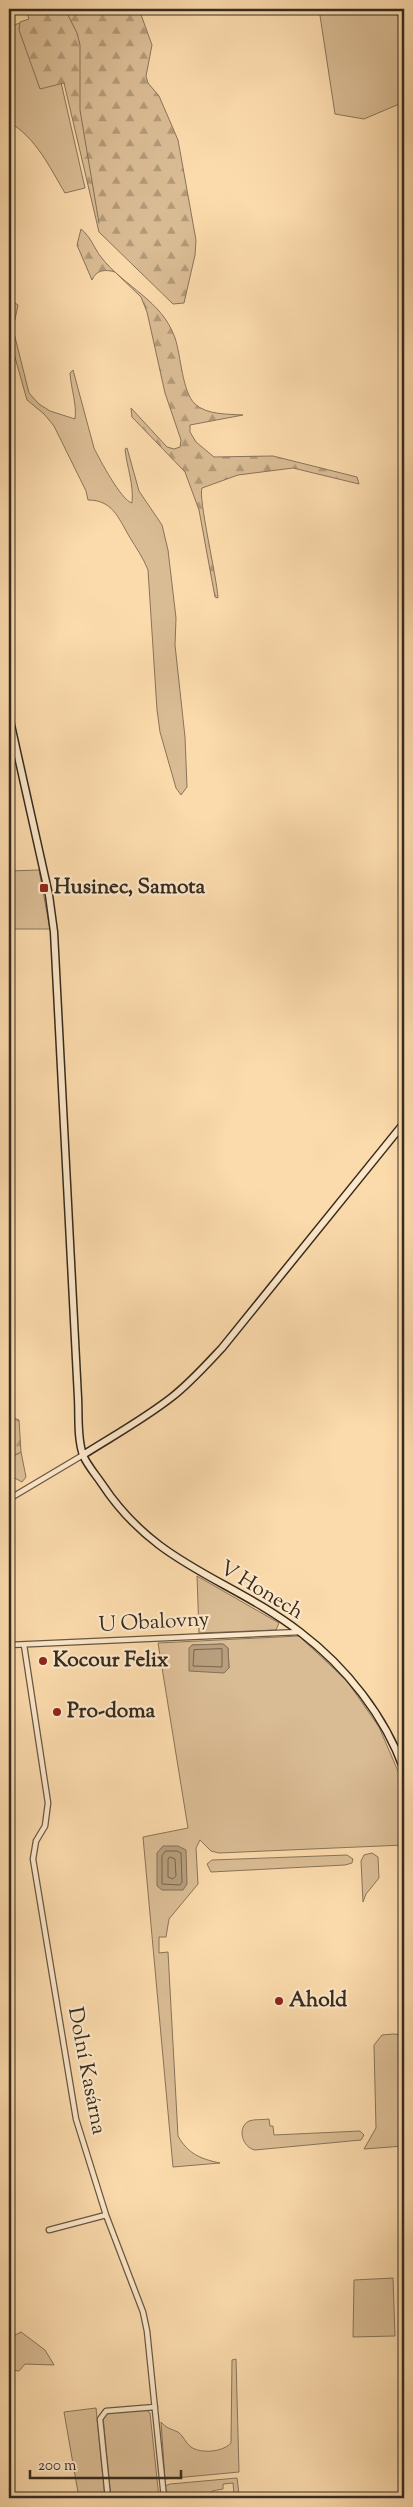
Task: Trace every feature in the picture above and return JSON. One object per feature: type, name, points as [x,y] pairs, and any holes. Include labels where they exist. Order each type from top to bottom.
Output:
[{"type":"street","points":[[9,716],[49,896],[54,932],[78,1398],[83,1455]]},
{"type":"street","points":[[9,1499],[147,1415],[173,1396],[197,1374],[222,1348],[404,1123]]},
{"type":"street","name":"V Honech","points":[[83,1455],[116,1504],[156,1545],[183,1564],[266,1610],[300,1632],[346,1676],[370,1705],[384,1727],[404,1770]]},
{"type":"street","name":"U Obalovny","points":[[9,1645],[300,1632]]},
{"type":"street","name":"Dolní Kasárna","points":[[24,1645],[48,1803],[45,1826],[36,1841],[33,1858],[76,2119],[106,2215],[143,2312],[164,2498]]},
{"type":"street","points":[[50,2230],[106,2215]]},
{"type":"street","points":[[108,2498],[100,2419],[102,2415],[106,2411],[155,2406]]},
{"type":"green space","points":[[25,9],[139,9],[152,45],[146,76],[148,83],[159,96],[178,140],[196,240],[195,255],[184,303],[173,304],[99,232],[64,83],[40,89],[19,30],[20,22],[29,19]]},
{"type":"green space","points":[[319,9],[393,9],[404,26],[404,102],[364,119],[335,114]]},
{"type":"green space","points":[[25,22],[60,78],[85,188],[65,193],[34,144],[9,122],[9,26]]},
{"type":"green space","points":[[81,229],[114,272],[101,271],[92,280],[77,245]]},
{"type":"green space","points":[[122,278],[152,304],[169,325],[177,345],[187,391],[195,404],[212,412],[243,415],[190,425],[190,432],[196,442],[214,457],[273,456],[357,477],[359,484],[293,468],[238,475],[202,488],[201,495],[218,598],[215,597],[199,510],[185,472],[132,417],[131,408],[167,447],[174,449],[180,447],[181,440],[165,393],[147,312],[141,297]]},
{"type":"green space","points":[[9,299],[18,305],[13,329],[29,393],[39,404],[50,411],[75,419],[70,373],[73,370],[94,448],[106,470],[122,495],[132,503],[131,483],[125,449],[127,448],[139,491],[162,525],[168,550],[176,618],[175,645],[185,737],[187,787],[181,795],[176,788],[160,732],[148,570],[121,522],[109,506],[88,500],[86,491],[54,426],[44,414],[27,400],[9,336]]},
{"type":"green space","points":[[39,870],[50,929],[9,929],[9,871]]},
{"type":"green space","points":[[9,1416],[19,1420],[21,1452],[9,1458]]},
{"type":"green space","points":[[21,1452],[26,1477],[22,1482],[9,1475],[9,1458]]},
{"type":"green space","points":[[197,1576],[279,1623],[276,1630],[199,1633]]},
{"type":"green space","points":[[299,1636],[347,1681],[379,1727],[404,1785],[404,1845],[219,1853],[211,1851],[200,1840],[196,1848],[198,1884],[169,1919],[166,1937],[159,1937],[159,1953],[168,1952],[178,2136],[186,2147],[196,2155],[220,2163],[173,2167],[143,1837],[188,1828],[158,1643]],"holes":[[[223,1644],[228,1648],[229,1668],[189,1648],[192,1645]]]},
{"type":"green space","points":[[372,1853],[378,1857],[379,1878],[366,1894],[363,1902],[361,1861],[364,1855]]},
{"type":"green space","points":[[347,1855],[353,1859],[352,1863],[345,1865],[211,1872],[207,1864],[212,1860]]},
{"type":"green space","points":[[382,2035],[404,2035],[404,2146],[364,2149],[376,2128],[374,2045]]},
{"type":"green space","points":[[269,2119],[270,2126],[273,2126],[274,2135],[360,2131],[364,2135],[361,2140],[255,2150],[247,2146],[242,2133],[245,2124],[251,2120]]},
{"type":"green space","points":[[393,2278],[395,2336],[353,2337],[354,2280]]},
{"type":"green space","points":[[21,2332],[45,2350],[54,2365],[25,2364],[19,2371],[12,2370],[9,2374],[9,2338]]},
{"type":"green space","points":[[236,2359],[239,2472],[165,2479],[161,2422],[178,2432],[189,2445],[200,2451],[217,2450],[231,2443],[232,2360]]},
{"type":"green space","points":[[96,2408],[105,2498],[79,2498],[64,2412]]},
{"type":"green space","points":[[146,2410],[150,2413],[159,2498],[111,2498],[103,2417],[108,2413]]},
{"type":"green space","points":[[237,2478],[239,2494],[234,2494],[233,2483],[223,2484],[223,2489],[212,2491],[212,2497],[169,2498],[165,2486],[170,2484]]},
{"type":"water","points":[[223,1644],[228,1648],[229,1668],[224,1673],[189,1671],[189,1648],[192,1645]]},
{"type":"water","points":[[163,1846],[178,1846],[186,1850],[187,1884],[183,1890],[162,1890],[157,1886],[157,1853]]},
{"type":"waterway","points":[[65,9],[77,33],[80,45],[80,110],[99,223]]},
{"type":"place","name":"Husinec, Samota","points":[[44,888]]},
{"type":"place","name":"Kocour Felix","points":[[43,1661]]},
{"type":"place","name":"Pro-doma","points":[[57,1712]]},
{"type":"place","name":"Ahold","points":[[279,2001]]}]
